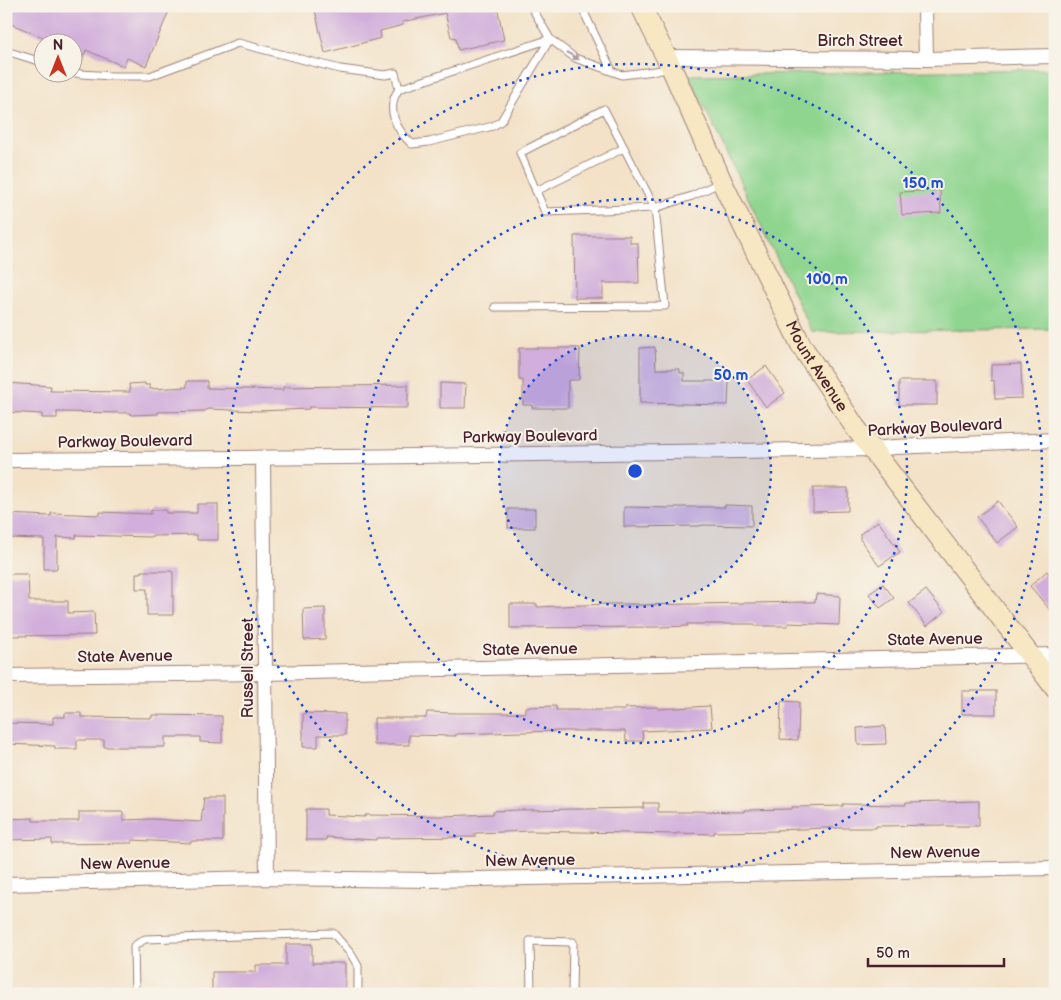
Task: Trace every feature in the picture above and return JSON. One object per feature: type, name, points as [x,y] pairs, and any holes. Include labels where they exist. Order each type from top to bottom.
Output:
[{"type":"street","name":"Mount Avenue","points":[[640,6],[669,63],[722,182],[801,345],[855,427],[1055,688]]},
{"type":"street","points":[[925,6],[926,59]]},
{"type":"street","name":"Birch Street","points":[[669,63],[1055,56]]},
{"type":"street","name":"Parkway Boulevard","points":[[6,460],[873,449],[1055,440]]},
{"type":"street","name":"Russell Street","points":[[263,458],[267,878]]},
{"type":"street","name":"State Avenue","points":[[6,676],[265,673],[1055,655]]},
{"type":"street","name":"New Avenue","points":[[6,884],[267,878],[440,880],[1055,868]]},
{"type":"lane","points":[[532,6],[550,39],[575,58],[622,75],[669,63]]},
{"type":"lane","points":[[581,6],[612,71]]},
{"type":"lane","points":[[550,39],[501,121],[493,126],[430,142],[412,144],[401,134],[395,121],[392,97],[398,89],[550,39]]},
{"type":"lane","points":[[82,74],[150,76],[238,43],[340,68],[384,76],[395,73],[398,89]]},
{"type":"lane","points":[[6,51],[32,59]]},
{"type":"lane","points":[[495,307],[665,306],[655,208],[604,109],[520,153],[545,212],[655,208],[692,196],[722,182]]},
{"type":"lane","points":[[536,191],[624,148]]},
{"type":"lane","points":[[135,994],[134,946],[146,939],[333,933],[351,954],[358,966],[358,994]]},
{"type":"lane","points":[[530,994],[530,941],[573,942],[572,994]]},
{"type":"green space","points":[[1055,69],[1055,329],[812,332],[689,75]]},
{"type":"building","points":[[6,6],[171,6],[146,66],[127,58],[123,66],[86,50],[84,55],[82,54],[82,32],[32,33],[6,22]]},
{"type":"building","points":[[314,6],[497,6],[504,40],[458,50],[456,38],[451,37],[445,13],[402,22],[403,25],[380,31],[381,38],[325,53]]},
{"type":"building","points":[[940,190],[941,213],[902,215],[900,192]]},
{"type":"building","points":[[574,236],[630,236],[630,243],[638,243],[639,283],[603,283],[603,298],[575,298]]},
{"type":"building","points":[[655,347],[656,369],[680,369],[680,373],[684,373],[684,381],[729,381],[728,405],[640,403],[640,348]]},
{"type":"building","points":[[519,348],[580,348],[579,380],[568,380],[568,408],[532,408],[532,405],[523,405],[523,380],[519,380]]},
{"type":"building","points":[[1021,364],[1022,398],[995,399],[994,380],[991,381],[991,365]]},
{"type":"building","points":[[766,366],[785,393],[766,407],[747,380]]},
{"type":"building","points":[[187,381],[207,381],[207,388],[283,390],[283,387],[408,385],[408,408],[309,407],[309,409],[258,411],[208,409],[205,411],[158,412],[158,414],[131,415],[130,413],[57,412],[57,418],[42,418],[42,414],[6,412],[6,383],[51,386],[50,391],[130,392],[129,384],[145,383],[145,385],[150,385],[150,389],[187,387]]},
{"type":"building","points":[[899,381],[937,381],[937,405],[899,405]]},
{"type":"building","points":[[440,383],[466,384],[465,408],[440,408]]},
{"type":"building","points":[[813,488],[848,488],[848,511],[813,512]]},
{"type":"building","points":[[998,501],[1018,527],[997,543],[977,517]]},
{"type":"building","points":[[197,504],[218,504],[218,540],[197,540],[197,535],[151,537],[76,535],[76,538],[57,537],[57,569],[44,569],[44,539],[6,538],[6,514],[51,516],[51,513],[100,515],[100,512],[151,514],[151,510],[166,510],[166,513],[197,513]]},
{"type":"building","points":[[725,505],[752,506],[752,526],[624,527],[624,507],[675,508],[725,507]]},
{"type":"building","points":[[508,509],[535,509],[535,528],[508,528]]},
{"type":"building","points":[[878,521],[900,552],[879,566],[860,539],[860,534]]},
{"type":"building","points":[[141,571],[173,571],[173,615],[147,615],[147,589],[136,589],[136,573],[141,573]]},
{"type":"building","points":[[1047,571],[1055,580],[1055,616],[1030,586]]},
{"type":"building","points":[[6,574],[28,574],[29,601],[68,601],[68,613],[94,612],[95,635],[6,636]]},
{"type":"building","points":[[883,584],[894,598],[880,608],[869,594]]},
{"type":"building","points":[[926,590],[944,612],[927,626],[909,603]]},
{"type":"building","points":[[816,594],[840,596],[839,625],[788,623],[788,626],[687,624],[688,626],[660,627],[510,628],[510,604],[537,604],[537,607],[608,604],[815,602]]},
{"type":"building","points":[[325,608],[325,639],[304,640],[303,609]]},
{"type":"building","points":[[962,691],[996,691],[996,714],[962,714]]},
{"type":"building","points":[[781,701],[799,702],[798,740],[780,739]]},
{"type":"building","points":[[556,706],[556,710],[625,710],[625,708],[658,707],[658,709],[710,706],[712,728],[642,731],[643,741],[626,741],[625,731],[556,731],[456,734],[456,736],[409,735],[409,745],[374,745],[374,718],[426,718],[427,712],[525,713],[525,707]]},
{"type":"building","points":[[65,713],[81,713],[81,717],[152,718],[152,715],[222,716],[222,743],[200,742],[200,737],[165,737],[165,747],[104,747],[104,740],[77,740],[77,749],[55,749],[55,746],[6,744],[6,723],[53,724],[53,717],[65,717]]},
{"type":"building","points":[[303,713],[345,714],[345,735],[318,735],[318,747],[303,747]]},
{"type":"building","points":[[885,726],[886,744],[858,745],[857,728]]},
{"type":"building","points":[[204,798],[223,798],[223,841],[192,841],[191,843],[132,840],[132,843],[52,844],[52,839],[6,840],[6,819],[33,818],[33,821],[79,821],[79,812],[123,812],[123,820],[152,819],[201,822]]},
{"type":"building","points":[[979,801],[979,826],[876,826],[876,828],[714,832],[714,834],[531,831],[475,833],[475,837],[376,838],[376,840],[326,837],[326,840],[306,840],[306,809],[326,809],[326,815],[365,817],[365,815],[444,816],[493,814],[493,811],[518,810],[644,808],[644,803],[658,803],[658,812],[745,812],[745,810],[792,809],[792,807],[843,806],[843,804],[906,805],[906,803]]},
{"type":"building","points":[[286,944],[312,944],[312,963],[345,963],[345,994],[212,994],[212,972],[256,972],[256,965],[286,965]]}]
